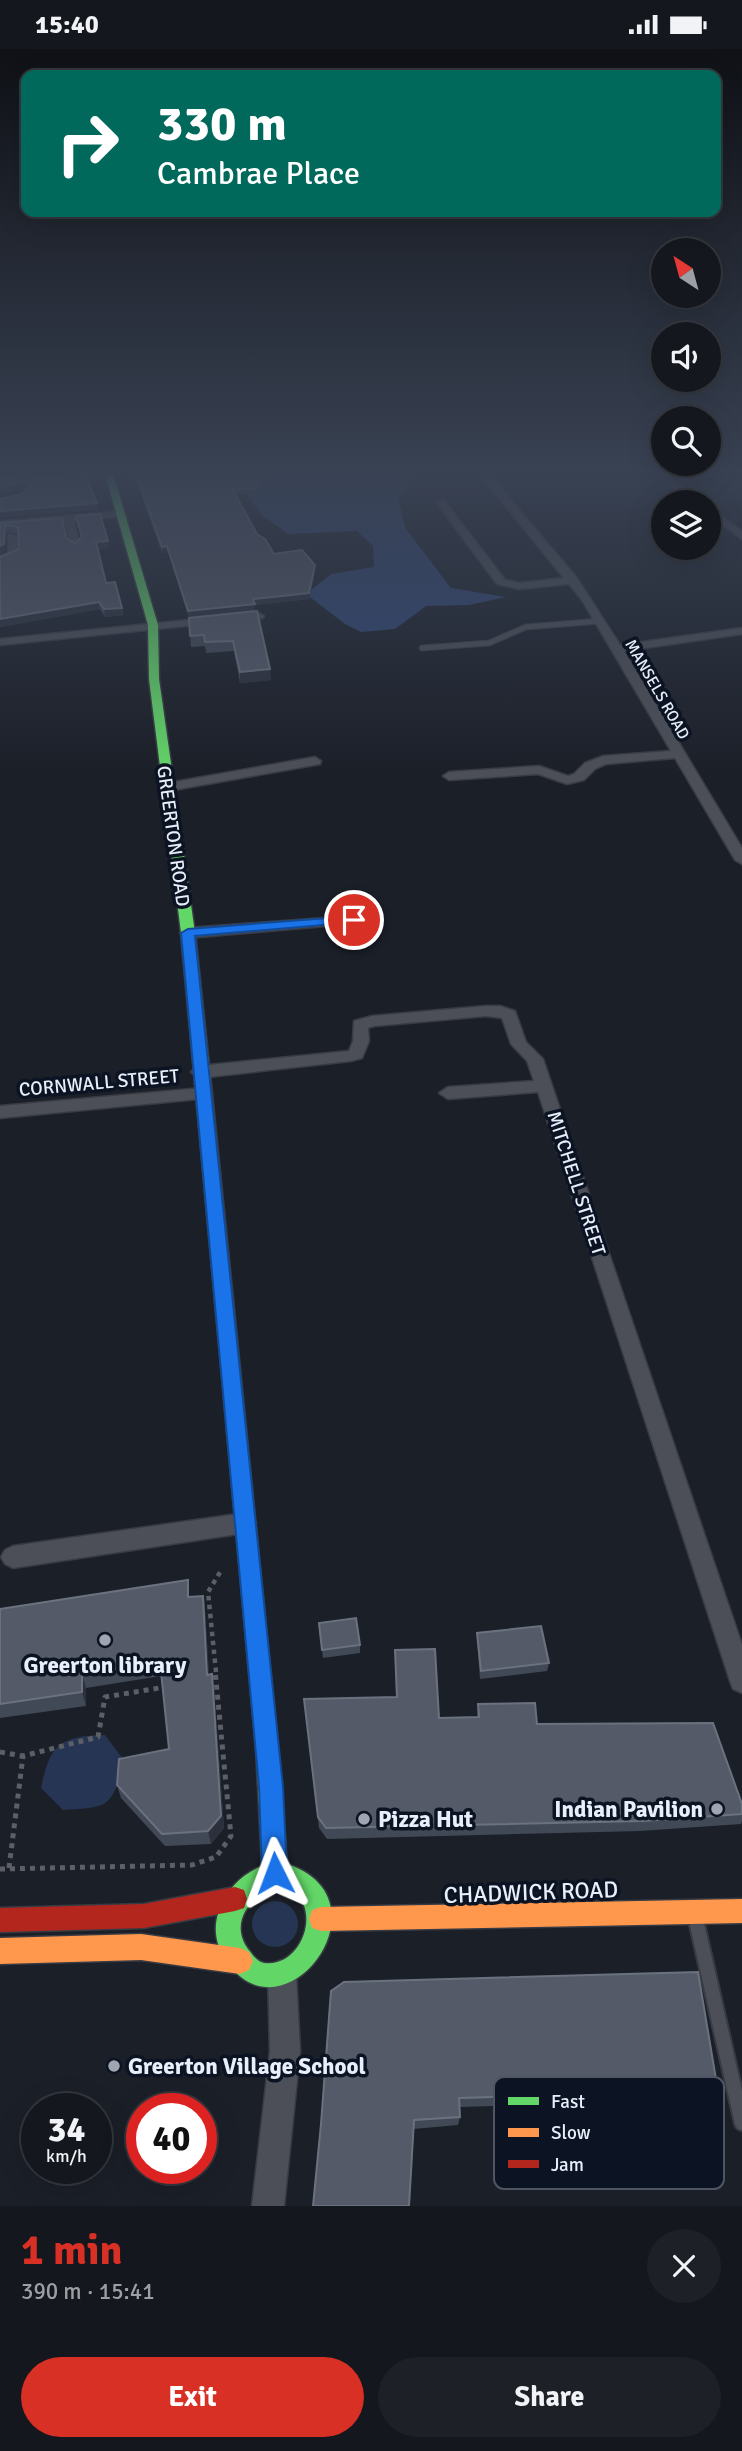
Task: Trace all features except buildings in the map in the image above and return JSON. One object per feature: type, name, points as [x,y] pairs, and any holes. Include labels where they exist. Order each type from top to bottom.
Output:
[{"type":"street","name":"GREERTON ROAD","points":[[139,575],[153,625],[154,679],[188,933],[203,1094],[234,1525],[271,1787],[275,1873]]},
{"type":"street","points":[[495,575],[501,582],[527,586],[573,580]]},
{"type":"street","name":"MANSELS ROAD","points":[[569,575],[600,621],[742,860]]},
{"type":"street","points":[[0,642],[259,616]]},
{"type":"street","points":[[617,649],[742,631]]},
{"type":"street","points":[[449,776],[540,770],[567,780],[579,777],[603,760],[677,754]]},
{"type":"street","points":[[168,787],[315,761]]},
{"type":"street","points":[[188,933],[354,920]]},
{"type":"street","name":"MITCHELL STREET","points":[[199,1072],[351,1056],[361,1041],[360,1025],[372,1021],[500,1011],[509,1015],[519,1044],[535,1059],[742,1681]]},
{"type":"street","points":[[448,1093],[544,1086]]},
{"type":"street","name":"CORNWALL STREET","points":[[0,1112],[203,1094]]},
{"type":"street","points":[[13,1557],[234,1525]]},
{"type":"street","points":[[0,1951],[141,1947],[240,1961],[259,1973],[282,1974],[306,1960],[320,1934],[321,1919],[311,1891],[289,1875],[275,1873],[252,1881],[235,1899],[229,1915],[228,1932],[232,1948],[240,1961]]},
{"type":"street","points":[[0,1920],[144,1916],[235,1899]]},
{"type":"street","name":"CHADWICK ROAD","points":[[321,1919],[742,1911]]},
{"type":"street","points":[[268,2206],[285,2051],[282,1974]]},
{"type":"lane","points":[[422,648],[489,642],[526,627],[600,621]]},
{"type":"lane","points":[[694,1912],[742,2123]]},
{"type":"path","points":[[0,1869],[192,1865],[212,1861],[225,1849],[231,1836],[208,1592],[226,1563],[234,1525]]},
{"type":"path","points":[[202,1681],[215,1678]]},
{"type":"path","points":[[0,1752],[23,1756],[98,1737],[105,1697],[174,1685]]},
{"type":"path","points":[[9,1868],[23,1756]]},
{"type":"shaded area","points":[[330,575],[441,575],[451,588],[506,597],[469,605],[426,606],[395,629],[361,632],[345,624],[306,594]]},
{"type":"shaded area","points":[[105,1735],[126,1763],[116,1789],[100,1806],[63,1810],[41,1788],[53,1752],[67,1741]]},
{"type":"shaded area","points":[[275,1901],[291,1908],[298,1924],[291,1940],[275,1947],[259,1940],[252,1924],[259,1908]]},
{"type":"traffic: fast","points":[[138,575],[153,625],[154,679],[188,933],[203,1084]]},
{"type":"traffic: fast","points":[[267,1747],[275,1873]]},
{"type":"traffic: fast","points":[[275,1873],[305,1885],[318,1903],[320,1924],[313,1944],[300,1961],[283,1972],[265,1976],[247,1968],[232,1947],[228,1922],[236,1901],[244,1892],[253,1884],[275,1873]]},
{"type":"traffic: slow","points":[[224,1300],[267,1747]]},
{"type":"traffic: slow","points":[[321,1919],[742,1911]]},
{"type":"traffic: slow","points":[[0,1951],[141,1947],[240,1961]]},
{"type":"traffic: jam","points":[[203,1084],[224,1300]]},
{"type":"traffic: jam","points":[[0,1920],[144,1916],[235,1899]]},
{"type":"place","name":"Greerton library","points":[[105,1640]]},
{"type":"place","name":"Indian Pavilion","points":[[717,1809]]},
{"type":"place","name":"Pizza Hut","points":[[364,1819]]},
{"type":"place","name":"Greerton Village School","points":[[114,2066]]},
{"type":"route","points":[[275,1873],[271,1787],[199,1072],[188,933],[354,920]]}]
